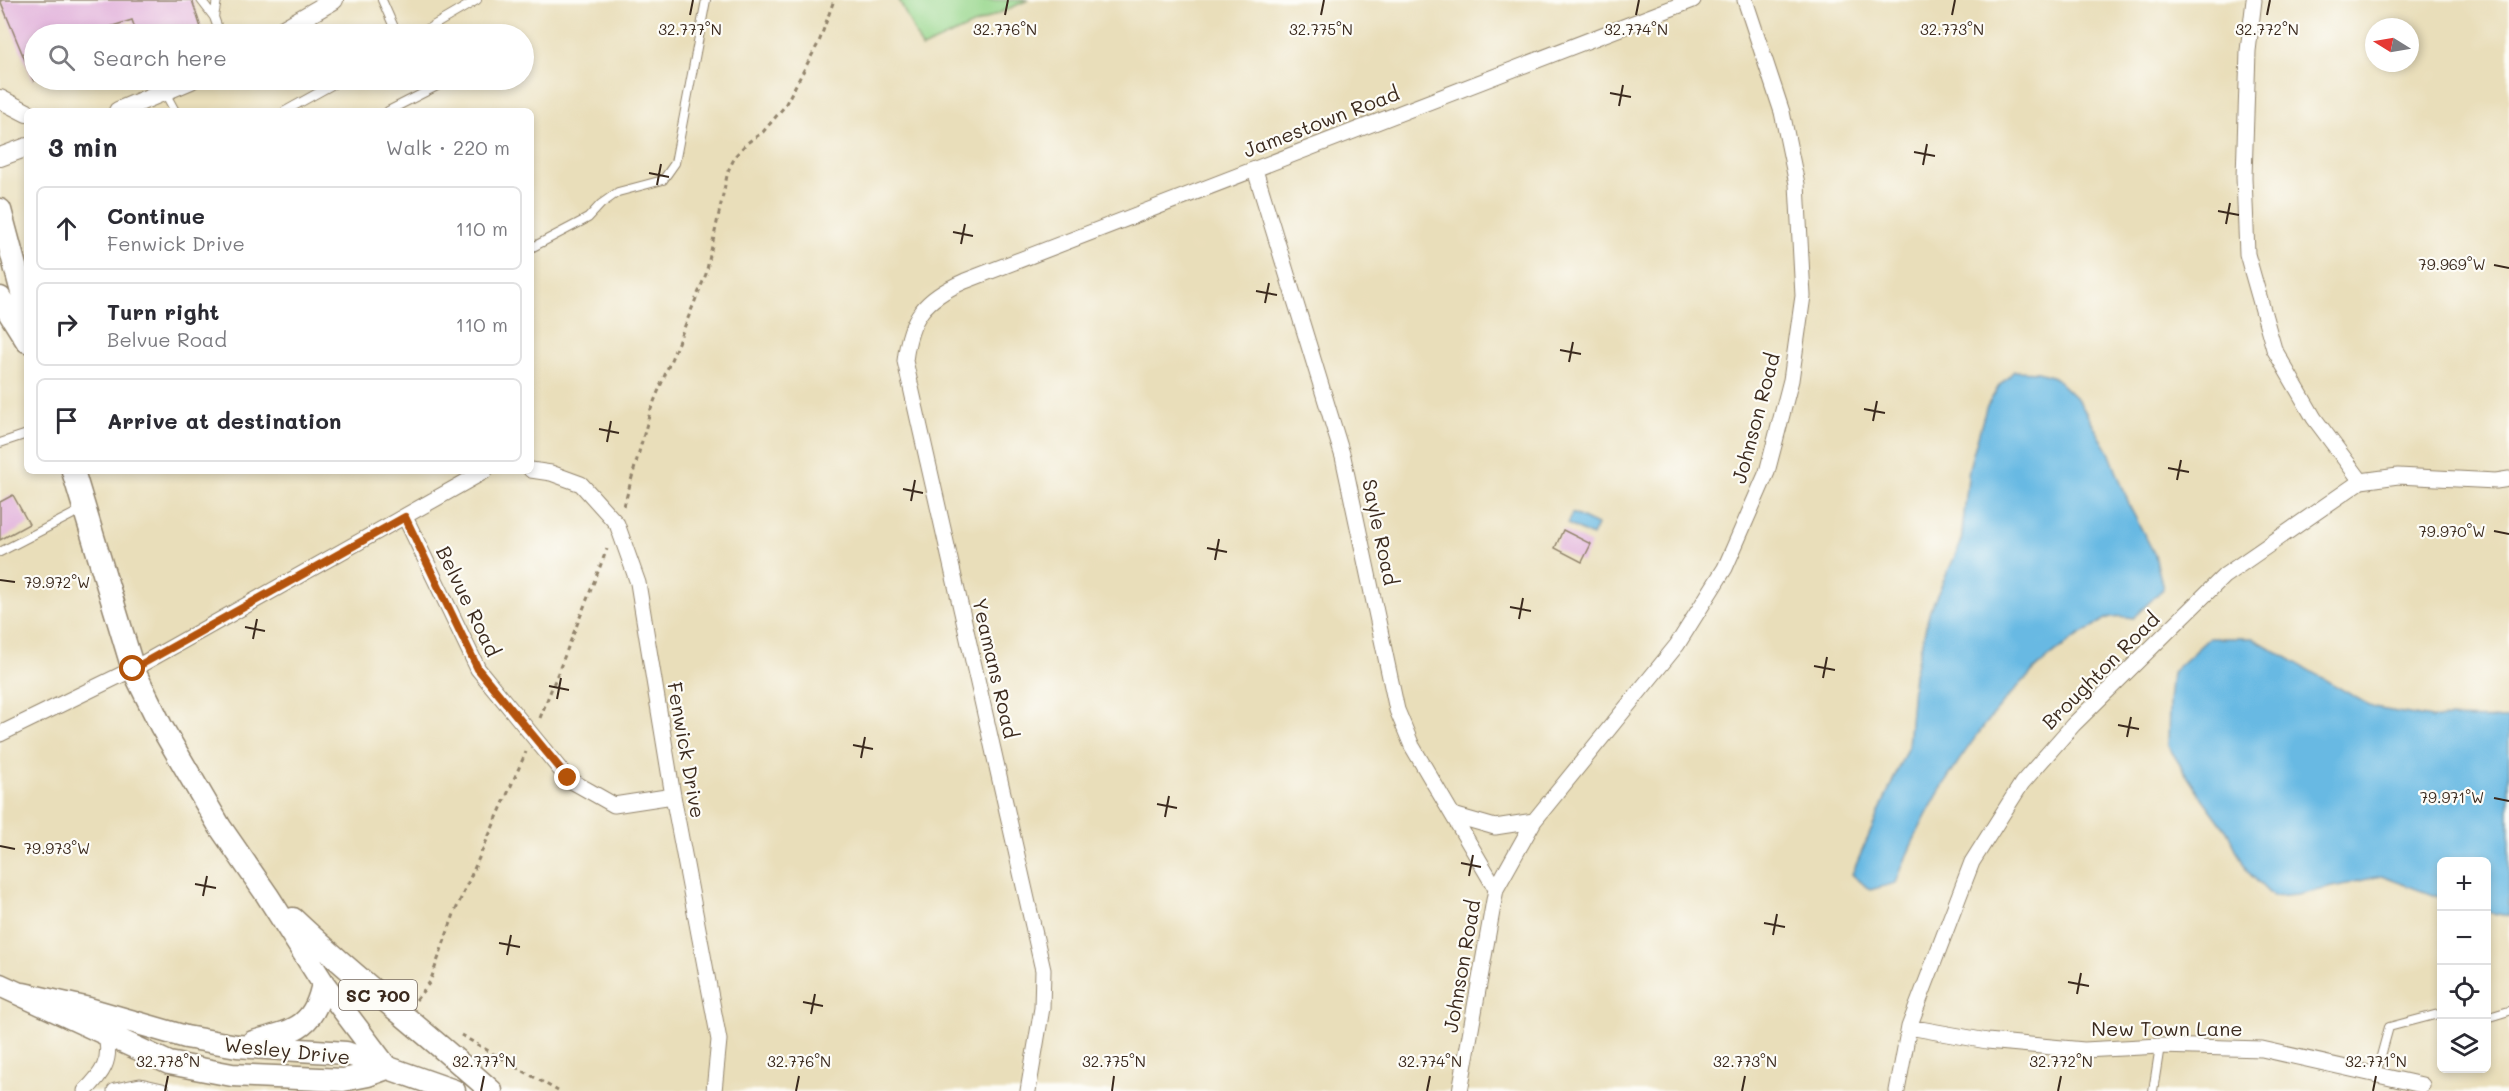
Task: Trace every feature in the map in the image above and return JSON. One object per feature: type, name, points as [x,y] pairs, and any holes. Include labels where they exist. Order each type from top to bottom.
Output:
[{"type":"main road","points":[[0,210],[9,310],[24,336]]},
{"type":"main road","name":"SC 700","points":[[74,474],[133,669],[161,726],[214,817],[323,983],[387,1068]]},
{"type":"main road","name":"SC 700","points":[[267,895],[333,957],[452,1055],[491,1091]]},
{"type":"main road","points":[[237,1046],[277,1036],[296,1028],[312,1017],[320,1000],[323,983]]},
{"type":"main road","name":"Wesley Drive","points":[[0,986],[186,1037],[237,1046],[346,1053],[387,1068]]},
{"type":"main road","name":"Wesley Drive","points":[[23,994],[106,1036],[169,1063],[232,1074],[344,1080],[387,1068]]},
{"type":"main road","points":[[387,1068],[454,1091]]},
{"type":"street","points":[[291,24],[333,0]]},
{"type":"street","name":"Jamestown Road","points":[[965,281],[1693,0]]},
{"type":"street","name":"Johnson Road","points":[[1460,1091],[1496,889],[1534,821],[1677,645],[1725,568],[1767,472],[1791,380],[1803,296],[1797,184],[1782,112],[1745,0]]},
{"type":"street","points":[[2254,0],[2248,51],[2244,166],[2247,254],[2274,349],[2313,418],[2361,481]]},
{"type":"street","points":[[125,108],[165,91]]},
{"type":"street","points":[[0,99],[24,111]]},
{"type":"street","points":[[0,158],[24,148]]},
{"type":"street","name":"Sayle Road","points":[[1255,170],[1343,457],[1397,710],[1412,746],[1496,889]]},
{"type":"street","name":"Yeamans Road","points":[[965,281],[943,291],[924,306],[908,337],[905,361],[1043,970],[1042,1008],[1028,1091]]},
{"type":"street","name":"Fenwick Drive","points":[[534,470],[551,473],[581,484],[617,524],[638,583],[673,796],[719,1040],[714,1091]]},
{"type":"street","points":[[0,734],[133,669],[478,474]]},
{"type":"street","name":"Broughton Road","points":[[1897,1091],[1909,1027],[1972,862],[2022,783],[2073,725],[2224,576],[2361,481],[2398,476],[2496,481],[2509,479]]},
{"type":"street","name":"Belvue Road","points":[[405,517],[478,669],[568,778],[614,805],[673,796]]},
{"type":"street","points":[[1453,815],[1495,827],[1534,821]]},
{"type":"street","name":"New Town Lane","points":[[1909,1027],[1988,1041],[2084,1050],[2160,1046],[2262,1049],[2422,1084]]},
{"type":"street","points":[[85,1091],[99,1077],[106,1062],[109,1050],[106,1036]]},
{"type":"street","points":[[115,1091],[140,1086],[162,1091]]},
{"type":"lane","points":[[201,0],[216,24]]},
{"type":"lane","points":[[214,17],[217,0]]},
{"type":"lane","points":[[382,0],[393,24]]},
{"type":"lane","points":[[436,24],[477,0]]},
{"type":"lane","points":[[534,246],[588,218],[601,204],[618,192],[663,180],[675,163],[706,0]]},
{"type":"lane","points":[[290,108],[323,90]]},
{"type":"lane","points":[[394,108],[429,90]]},
{"type":"lane","points":[[165,91],[174,108]]},
{"type":"lane","points":[[0,443],[24,435]]},
{"type":"lane","points":[[0,552],[85,509]]},
{"type":"lane","points":[[2491,1017],[2509,1011]]},
{"type":"lane","points":[[2376,1074],[2390,1027],[2437,1014]]},
{"type":"lane","points":[[2153,1091],[2160,1046]]},
{"type":"path","points":[[421,1008],[414,1002],[430,982],[454,914],[533,736],[629,496],[651,409],[706,274],[728,171],[736,155],[747,143],[763,132],[784,107],[819,42],[834,0]]},
{"type":"path","points":[[453,1030],[558,1091]]},
{"type":"green space","points":[[899,0],[1028,0],[922,48]]},
{"type":"water","points":[[2014,371],[2038,372],[2054,377],[2079,401],[2109,452],[2131,509],[2155,555],[2163,589],[2133,618],[2105,619],[2057,652],[2027,678],[1999,708],[1948,777],[1927,813],[1896,883],[1870,890],[1852,874],[1908,746],[1914,674],[1930,610],[1961,543],[1969,468],[1986,408],[1999,386]]},
{"type":"water","points":[[1572,513],[1597,525],[1592,536],[1567,524]]},
{"type":"water","points":[[2209,638],[2253,638],[2374,708],[2432,718],[2509,719],[2509,916],[2491,913],[2491,857],[2437,857],[2437,897],[2381,876],[2298,895],[2273,897],[2247,871],[2228,833],[2168,746],[2172,672]]},
{"type":"building","points":[[0,0],[192,0],[200,24],[133,24],[132,20],[119,24],[24,24],[24,58]]},
{"type":"building","points":[[13,495],[29,524],[0,540],[0,502]]},
{"type":"building","points":[[1563,530],[1591,544],[1582,562],[1555,548]]},
{"type":"route","points":[[133,669],[405,517],[478,669],[568,778]]}]
